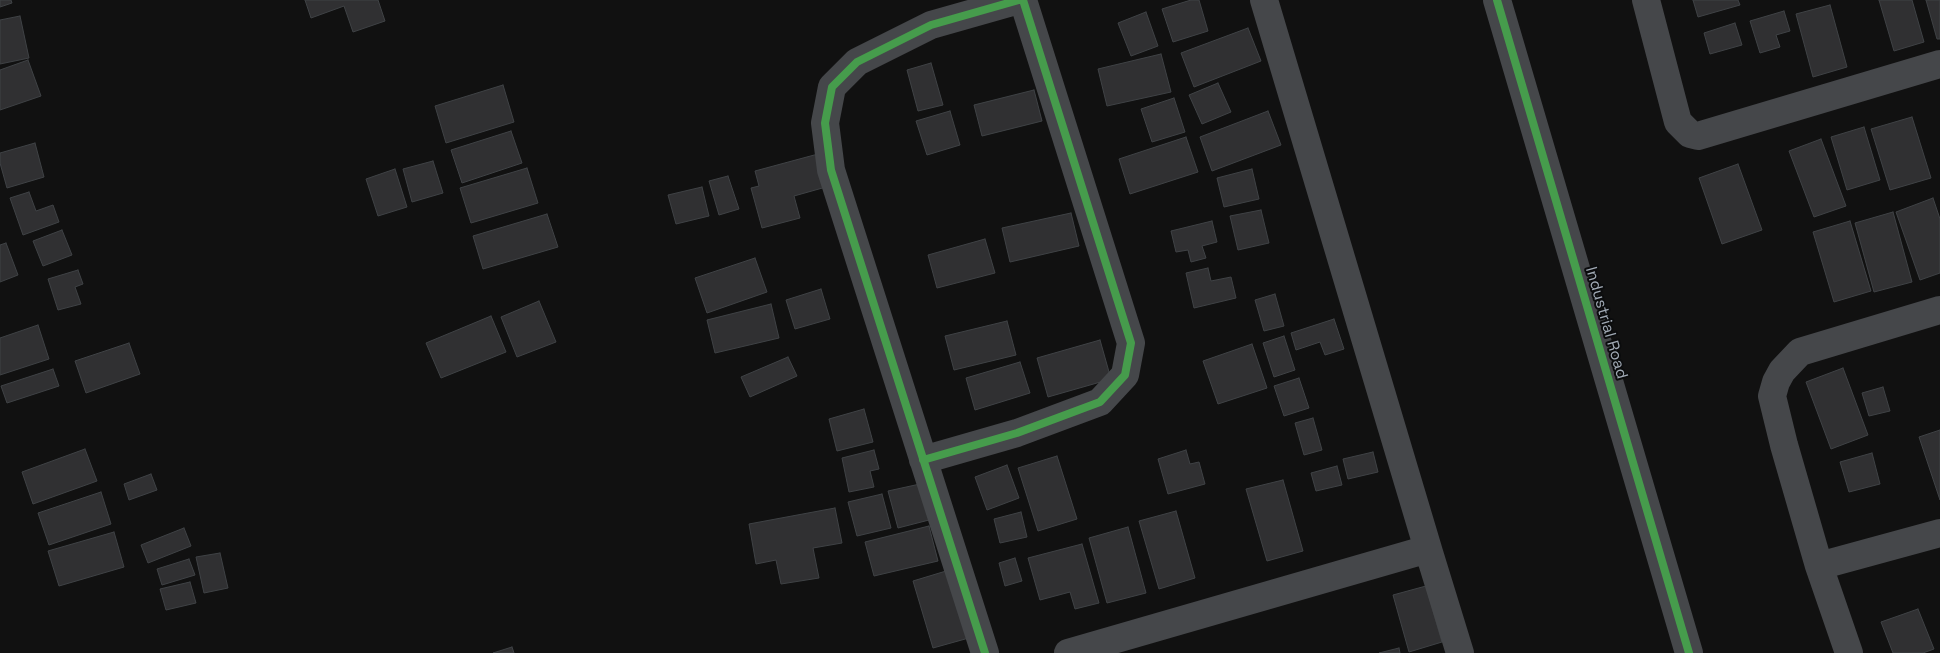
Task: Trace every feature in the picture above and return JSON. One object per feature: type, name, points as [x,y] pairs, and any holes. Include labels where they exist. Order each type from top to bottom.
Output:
[{"type":"street","points":[[985,653],[831,170],[825,123],[832,87],[857,62],[930,26],[1018,0]]},
{"type":"street","points":[[923,460],[1017,433],[1100,402],[1125,375],[1131,343],[1023,0]]},
{"type":"street","points":[[1264,0],[1460,653]]},
{"type":"street","name":"Industrial Road","points":[[1497,0],[1689,653]]},
{"type":"street","points":[[1646,0],[1678,122],[1690,134],[1698,136],[1940,64]]},
{"type":"street","points":[[1849,653],[1819,566],[1772,396],[1782,371],[1800,352],[1940,310]]},
{"type":"street","points":[[1819,566],[1940,533]]},
{"type":"street","points":[[1068,653],[1428,549]]},
{"type":"building","points":[[0,0],[11,0],[12,3],[0,7]]},
{"type":"building","points":[[305,0],[378,0],[385,21],[353,32],[344,6],[311,18]]},
{"type":"building","points":[[1191,0],[1199,0],[1208,31],[1173,42],[1162,9]]},
{"type":"building","points":[[1693,0],[1738,0],[1740,5],[1698,17]]},
{"type":"building","points":[[1879,0],[1912,0],[1924,42],[1894,51]]},
{"type":"building","points":[[1926,0],[1940,0],[1940,39],[1937,39]]},
{"type":"building","points":[[1830,5],[1847,67],[1813,77],[1796,14]]},
{"type":"building","points":[[1784,11],[1790,31],[1776,35],[1780,47],[1760,53],[1750,21]]},
{"type":"building","points":[[1146,12],[1158,46],[1131,56],[1118,23]]},
{"type":"building","points":[[20,16],[29,58],[0,64],[0,20]]},
{"type":"building","points":[[1735,23],[1742,45],[1710,54],[1704,33]]},
{"type":"building","points":[[1248,28],[1261,61],[1194,87],[1181,53]]},
{"type":"building","points":[[1161,54],[1171,92],[1107,106],[1098,69]]},
{"type":"building","points":[[28,60],[41,96],[0,110],[0,70]]},
{"type":"building","points":[[931,63],[943,105],[918,111],[907,70]]},
{"type":"building","points":[[1218,83],[1231,112],[1202,124],[1189,95]]},
{"type":"building","points":[[503,85],[514,122],[446,143],[435,106]]},
{"type":"building","points":[[1034,90],[1042,121],[982,136],[974,105]]},
{"type":"building","points":[[1174,98],[1185,132],[1152,142],[1141,109]]},
{"type":"building","points":[[950,111],[960,145],[927,155],[916,121]]},
{"type":"building","points":[[1268,111],[1281,145],[1212,171],[1200,137]]},
{"type":"building","points":[[1912,117],[1931,178],[1890,190],[1871,129]]},
{"type":"building","points":[[1864,127],[1880,180],[1847,190],[1831,137]]},
{"type":"building","points":[[511,131],[522,163],[462,183],[451,150]]},
{"type":"building","points":[[1186,137],[1198,172],[1130,194],[1119,159]]},
{"type":"building","points":[[1821,139],[1846,206],[1814,217],[1789,151]]},
{"type":"building","points":[[35,143],[44,177],[7,188],[0,163],[0,153]]},
{"type":"building","points":[[818,154],[826,187],[794,196],[800,218],[762,228],[751,188],[759,186],[755,171]]},
{"type":"building","points":[[433,161],[443,193],[412,202],[403,169]]},
{"type":"building","points":[[1738,164],[1762,230],[1722,244],[1699,178]]},
{"type":"building","points":[[527,168],[538,203],[471,223],[460,188]]},
{"type":"building","points":[[395,169],[407,207],[378,216],[366,179]]},
{"type":"building","points":[[1252,169],[1259,199],[1224,207],[1217,178]]},
{"type":"building","points":[[728,176],[739,209],[719,215],[709,181]]},
{"type":"building","points":[[702,187],[709,216],[676,224],[668,195]]},
{"type":"building","points":[[29,192],[36,211],[53,205],[59,222],[23,235],[10,198]]},
{"type":"building","points":[[1933,198],[1940,219],[1940,273],[1920,280],[1896,212]]},
{"type":"building","points":[[1261,210],[1269,243],[1238,250],[1230,216]]},
{"type":"building","points":[[1893,212],[1912,282],[1874,292],[1855,223]]},
{"type":"building","points":[[1071,213],[1079,246],[1010,262],[1002,228]]},
{"type":"building","points":[[547,214],[558,247],[483,269],[473,236]]},
{"type":"building","points":[[1212,221],[1217,242],[1202,246],[1206,258],[1191,262],[1188,250],[1176,252],[1171,231]]},
{"type":"building","points":[[1850,221],[1871,291],[1834,302],[1813,232]]},
{"type":"building","points":[[62,230],[72,255],[43,266],[33,241]]},
{"type":"building","points":[[985,239],[995,273],[937,288],[928,255]]},
{"type":"building","points":[[6,243],[18,275],[0,282],[0,245]]},
{"type":"building","points":[[755,258],[767,292],[707,313],[695,278]]},
{"type":"building","points":[[1208,268],[1211,281],[1231,277],[1236,298],[1194,308],[1186,273]]},
{"type":"building","points":[[78,270],[83,284],[75,287],[81,304],[58,310],[48,279]]},
{"type":"building","points":[[821,289],[830,319],[795,329],[786,300]]},
{"type":"building","points":[[1275,294],[1284,326],[1264,331],[1255,300]]},
{"type":"building","points":[[539,301],[556,342],[517,357],[501,317]]},
{"type":"building","points":[[771,304],[779,338],[715,353],[707,320]]},
{"type":"building","points":[[491,316],[506,352],[441,378],[426,343]]},
{"type":"building","points":[[1334,319],[1344,349],[1325,355],[1320,342],[1296,350],[1291,333]]},
{"type":"building","points":[[1007,321],[1016,355],[954,370],[945,336]]},
{"type":"building","points":[[38,325],[49,359],[0,375],[0,338]]},
{"type":"building","points":[[1284,336],[1295,370],[1274,377],[1263,343]]},
{"type":"building","points":[[1100,340],[1111,379],[1048,397],[1037,358]]},
{"type":"building","points":[[129,343],[140,374],[86,393],[75,361]]},
{"type":"building","points":[[1252,344],[1267,388],[1218,404],[1203,361]]},
{"type":"building","points":[[788,357],[797,376],[750,397],[741,377]]},
{"type":"building","points":[[1020,362],[1030,393],[975,410],[966,378]]},
{"type":"building","points":[[1843,368],[1868,435],[1831,449],[1806,382]]},
{"type":"building","points":[[53,369],[59,386],[7,403],[1,386]]},
{"type":"building","points":[[1299,378],[1309,408],[1284,416],[1274,386]]},
{"type":"building","points":[[1883,387],[1890,411],[1869,416],[1862,393]]},
{"type":"building","points":[[864,409],[873,442],[837,451],[829,419]]},
{"type":"building","points":[[1313,418],[1322,450],[1304,455],[1295,423]]},
{"type":"building","points":[[1940,430],[1940,500],[1919,437]]},
{"type":"building","points":[[85,449],[97,481],[33,504],[22,472]]},
{"type":"building","points":[[874,450],[879,469],[870,471],[874,487],[849,492],[842,458]]},
{"type":"building","points":[[1186,450],[1190,464],[1199,462],[1205,484],[1168,494],[1158,459]]},
{"type":"building","points":[[1373,452],[1378,472],[1348,479],[1343,459]]},
{"type":"building","points":[[1872,453],[1880,484],[1849,492],[1840,462]]},
{"type":"building","points":[[1057,456],[1077,519],[1038,531],[1018,468]]},
{"type":"building","points":[[1007,465],[1019,498],[987,510],[975,477]]},
{"type":"building","points":[[1337,466],[1342,485],[1316,491],[1311,473]]},
{"type":"building","points":[[151,474],[157,490],[129,500],[124,484]]},
{"type":"building","points":[[1283,480],[1303,551],[1267,561],[1246,489]]},
{"type":"building","points":[[920,484],[929,520],[898,528],[888,491]]},
{"type":"building","points":[[101,492],[111,524],[49,545],[38,513]]},
{"type":"building","points":[[882,494],[891,528],[857,536],[848,502]]},
{"type":"building","points":[[835,508],[842,543],[813,548],[819,578],[781,584],[776,560],[756,564],[749,524]]},
{"type":"building","points":[[1176,511],[1195,578],[1159,589],[1139,521]]},
{"type":"building","points":[[1021,512],[1027,537],[1000,543],[994,519]]},
{"type":"building","points":[[929,526],[938,561],[874,576],[865,542]]},
{"type":"building","points":[[1128,527],[1146,593],[1107,603],[1089,538]]},
{"type":"building","points":[[184,528],[191,546],[148,563],[141,545]]},
{"type":"building","points":[[114,532],[124,567],[59,586],[48,551]]},
{"type":"building","points":[[1082,544],[1099,603],[1075,609],[1070,592],[1040,600],[1028,558]]},
{"type":"building","points":[[220,553],[228,588],[204,593],[196,557]]},
{"type":"building","points":[[1015,558],[1022,581],[1005,586],[999,563]]},
{"type":"building","points":[[189,559],[195,575],[162,585],[157,569]]},
{"type":"building","points":[[956,568],[976,636],[933,648],[913,581]]},
{"type":"building","points":[[190,582],[196,603],[166,610],[160,589]]},
{"type":"building","points":[[1426,586],[1442,642],[1409,652],[1393,595]]},
{"type":"building","points":[[1918,609],[1934,649],[1923,653],[1893,653],[1881,622]]},
{"type":"building","points":[[512,647],[514,653],[493,653]]},
{"type":"building","points":[[1399,648],[1400,653],[1379,653]]},
{"type":"cycle path","points":[[985,653],[831,170],[825,123],[832,87],[857,62],[931,25],[1019,0]]},
{"type":"cycle path","points":[[923,460],[1017,433],[1100,402],[1125,375],[1131,343],[1023,0]]},
{"type":"cycle path","points":[[1497,0],[1689,653]]}]
